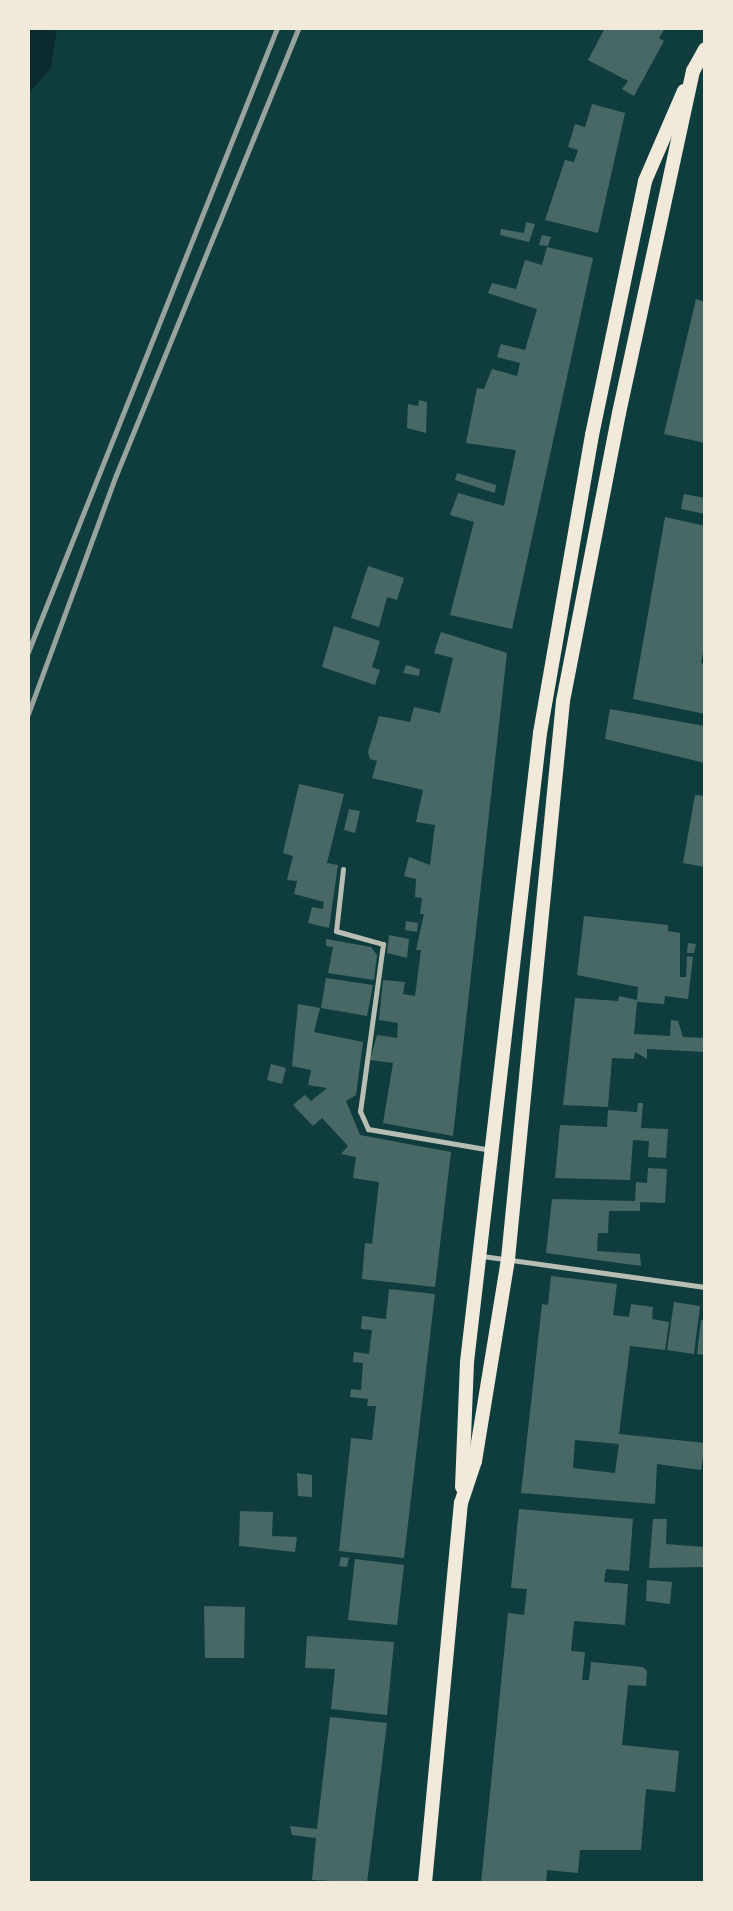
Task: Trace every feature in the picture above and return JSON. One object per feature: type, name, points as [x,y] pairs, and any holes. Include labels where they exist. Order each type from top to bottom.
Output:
[{"type":"main road","points":[[425,1883],[461,1503],[467,1362],[540,733],[592,435],[645,181],[705,49]]},
{"type":"main road","points":[[461,1503],[475,1461],[508,1259],[563,701],[619,413],[693,71]]},
{"type":"lane","points":[[343,869],[336,931],[383,944],[360,1111],[368,1129],[491,1150]]},
{"type":"lane","points":[[479,1256],[705,1287]]},
{"type":"water","points":[[28,28],[55,28],[56,35],[51,67],[28,95]]},
{"type":"building","points":[[605,28],[665,28],[659,38],[664,41],[634,96],[622,89],[628,81],[588,60]]},
{"type":"building","points":[[592,104],[625,113],[598,233],[545,220],[565,160],[574,162],[578,150],[568,147],[575,124],[585,127]]},
{"type":"building","points":[[526,222],[535,224],[529,242],[500,235],[501,229],[524,233]]},
{"type":"building","points":[[542,235],[551,237],[548,246],[539,245]]},
{"type":"building","points":[[547,247],[593,258],[512,629],[450,615],[474,522],[450,515],[458,493],[504,506],[516,450],[466,443],[477,388],[484,389],[492,369],[517,376],[520,363],[497,357],[501,344],[525,350],[537,309],[488,293],[492,283],[516,289],[525,260],[542,265]]},
{"type":"building","points":[[696,299],[705,302],[705,443],[664,434]]},
{"type":"building","points":[[419,400],[427,402],[426,433],[407,428],[408,404],[418,406]]},
{"type":"building","points":[[457,473],[496,485],[495,493],[455,480]]},
{"type":"building","points":[[684,494],[705,498],[705,514],[681,509]]},
{"type":"building","points":[[665,517],[705,526],[705,643],[701,663],[705,664],[705,714],[633,699]]},
{"type":"building","points":[[368,566],[404,578],[397,600],[387,597],[379,627],[351,618]]},
{"type":"building","points":[[334,626],[380,641],[372,667],[380,670],[375,685],[322,667]]},
{"type":"building","points":[[441,632],[507,653],[453,1136],[383,1123],[393,1063],[370,1060],[377,1035],[397,1038],[398,1023],[379,1020],[383,980],[405,982],[403,994],[415,996],[421,950],[416,950],[424,914],[420,914],[422,898],[415,897],[416,879],[404,876],[409,857],[430,865],[435,825],[416,822],[423,790],[372,778],[377,761],[370,759],[368,752],[379,716],[410,722],[414,707],[440,713],[453,658],[434,653]]},
{"type":"building","points":[[406,665],[420,669],[419,676],[403,673]]},
{"type":"building","points":[[610,709],[705,726],[705,763],[605,739]]},
{"type":"building","points":[[299,784],[344,794],[327,863],[338,865],[329,928],[308,923],[312,907],[323,909],[324,902],[294,894],[297,881],[287,880],[293,856],[283,853]]},
{"type":"building","points":[[695,795],[705,796],[705,867],[683,863]]},
{"type":"building","points":[[349,809],[360,811],[355,833],[344,830]]},
{"type":"building","points":[[584,916],[668,925],[668,931],[680,933],[680,977],[686,977],[687,956],[693,957],[688,999],[665,996],[664,1004],[637,1002],[634,1034],[670,1036],[671,1020],[678,1021],[683,1037],[705,1038],[705,1052],[647,1049],[647,1059],[635,1052],[634,1059],[612,1058],[608,1107],[563,1105],[575,998],[618,1001],[619,996],[637,1000],[638,987],[577,975]]},
{"type":"building","points":[[406,921],[418,923],[417,932],[405,930]]},
{"type":"building","points":[[389,935],[409,939],[407,958],[387,953]]},
{"type":"building","points":[[326,939],[371,947],[377,955],[374,980],[328,973],[333,947],[326,946]]},
{"type":"building","points":[[688,943],[696,944],[694,953],[687,953]]},
{"type":"building","points":[[326,978],[373,985],[367,1016],[321,1008]]},
{"type":"building","points":[[298,1004],[320,1008],[314,1032],[363,1042],[356,1095],[346,1101],[360,1135],[451,1152],[435,1287],[362,1279],[365,1243],[372,1244],[379,1182],[353,1178],[356,1157],[341,1154],[348,1146],[322,1118],[313,1126],[293,1105],[305,1095],[311,1101],[327,1088],[308,1085],[311,1070],[292,1066]]},
{"type":"building","points":[[271,1064],[286,1068],[282,1084],[267,1080]]},
{"type":"building","points":[[638,1103],[643,1103],[641,1128],[668,1129],[666,1158],[648,1157],[649,1141],[633,1140],[630,1180],[555,1178],[560,1125],[607,1127],[608,1110],[637,1112]]},
{"type":"building","points":[[648,1168],[667,1169],[665,1203],[640,1202],[640,1211],[609,1211],[608,1233],[598,1233],[597,1251],[640,1254],[641,1266],[546,1253],[552,1199],[635,1201],[636,1182],[647,1183]]},
{"type":"building","points":[[551,1276],[617,1284],[613,1315],[629,1317],[631,1304],[653,1307],[652,1319],[669,1322],[665,1350],[630,1346],[619,1434],[705,1443],[701,1470],[657,1464],[655,1504],[521,1493],[542,1304],[548,1305]],"holes":[[[575,1440],[619,1444],[615,1473],[573,1468]]]},
{"type":"building","points":[[389,1289],[435,1294],[404,1558],[339,1551],[351,1438],[372,1440],[376,1406],[367,1406],[368,1399],[350,1397],[351,1389],[361,1390],[363,1363],[353,1362],[354,1352],[369,1354],[372,1330],[361,1329],[362,1316],[386,1319]]},
{"type":"building","points":[[674,1302],[700,1306],[694,1354],[667,1350]]},
{"type":"building","points":[[701,1320],[705,1321],[705,1355],[697,1354]]},
{"type":"building","points":[[297,1473],[312,1475],[312,1497],[298,1496]]},
{"type":"building","points":[[519,1509],[633,1519],[629,1571],[606,1569],[604,1582],[628,1584],[625,1625],[574,1621],[571,1651],[585,1652],[582,1680],[589,1680],[591,1662],[643,1667],[647,1671],[646,1686],[628,1685],[622,1745],[679,1751],[675,1792],[646,1789],[641,1850],[580,1850],[578,1873],[547,1870],[546,1883],[481,1883],[508,1613],[524,1615],[527,1589],[511,1588]]},
{"type":"building","points":[[240,1511],[273,1512],[272,1536],[297,1537],[295,1552],[239,1546]]},
{"type":"building","points":[[653,1519],[667,1519],[666,1544],[705,1547],[704,1567],[649,1568]]},
{"type":"building","points":[[341,1557],[349,1558],[347,1567],[339,1566]]},
{"type":"building","points":[[355,1559],[404,1565],[397,1625],[348,1620]]},
{"type":"building","points":[[647,1580],[672,1582],[670,1604],[646,1601]]},
{"type":"building","points":[[204,1606],[245,1607],[244,1658],[205,1658]]},
{"type":"building","points":[[307,1636],[394,1642],[387,1715],[331,1709],[335,1669],[305,1668]]},
{"type":"building","points":[[330,1717],[387,1723],[367,1883],[312,1880],[316,1838],[292,1835],[290,1826],[317,1829]]},
{"type":"railway","points":[[28,652],[277,28]]},
{"type":"railway","points":[[28,714],[116,475],[298,28]]}]
